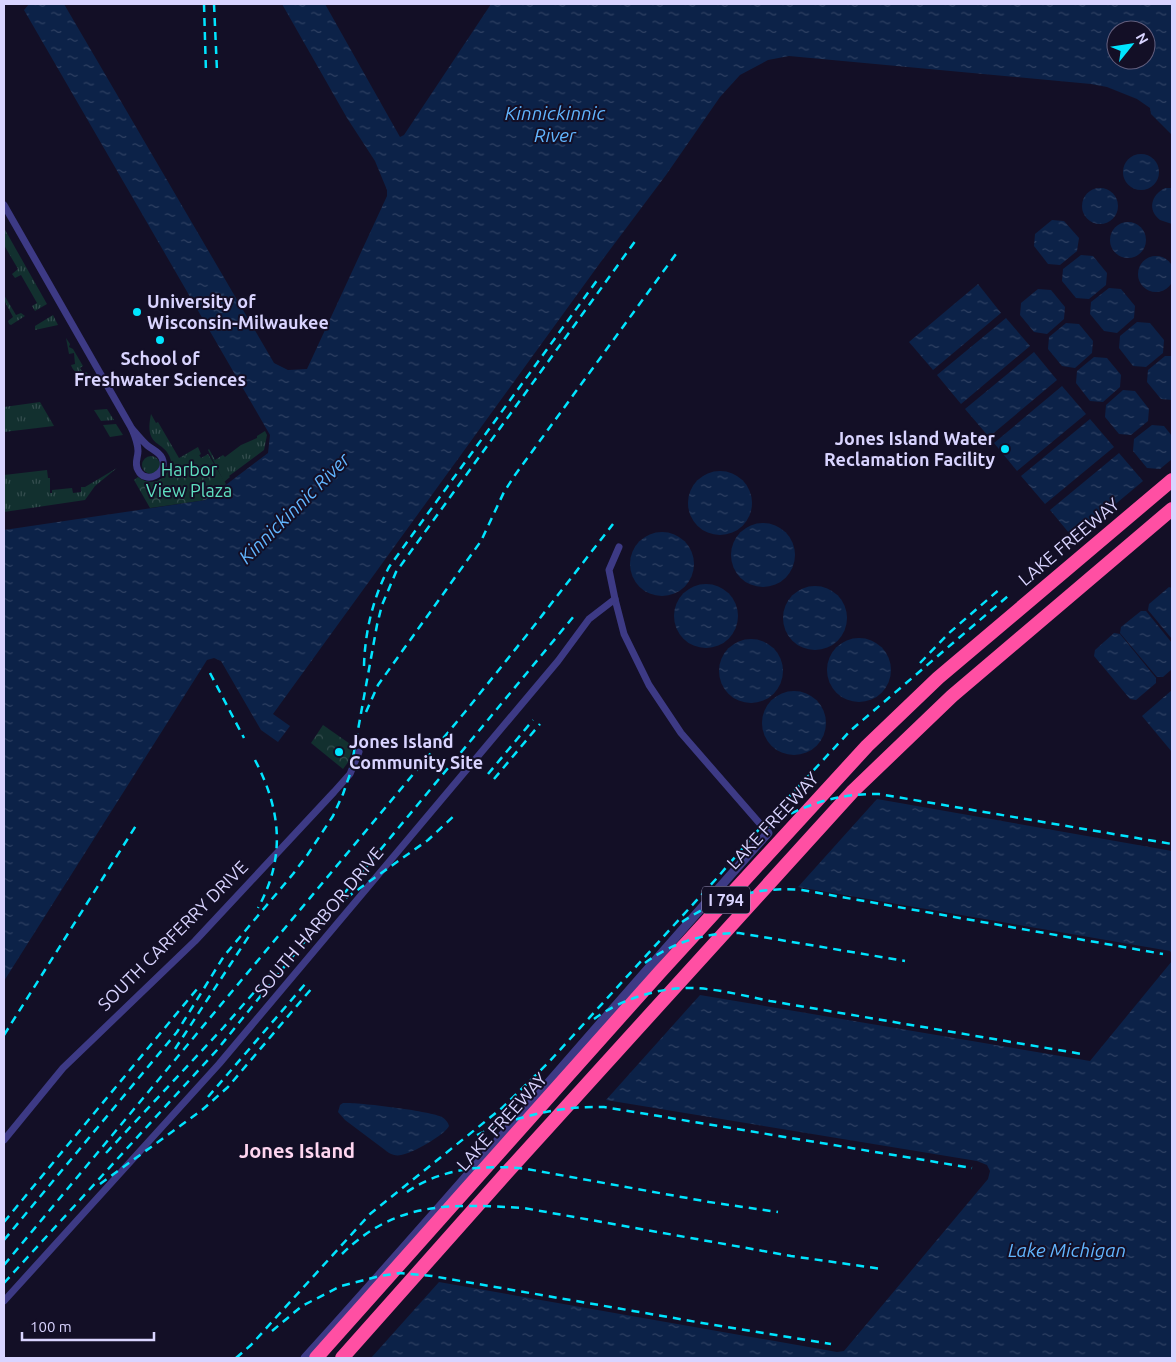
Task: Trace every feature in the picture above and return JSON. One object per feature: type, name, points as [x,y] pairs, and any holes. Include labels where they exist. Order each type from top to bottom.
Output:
[{"type":"highway","name":"LAKE FREEWAY","points":[[316,1358],[660,972],[867,746],[938,678],[1172,480]]},
{"type":"highway","name":"I 794","points":[[342,1358],[852,790],[952,696],[1172,509]]},
{"type":"street","points":[[4,206],[132,428],[138,446],[136,461],[138,470],[145,477],[150,478],[158,475],[164,464],[161,456],[132,428]]},
{"type":"street","points":[[305,1358],[519,1118],[685,924],[768,833],[682,734],[649,684],[624,634],[609,570],[619,547]]},
{"type":"street","name":"SOUTH HARBOR DRIVE","points":[[4,1301],[219,1064],[558,661],[589,619],[616,599]]},
{"type":"street","name":"SOUTH CARFERRY DRIVE","points":[[4,1140],[63,1068],[195,941],[350,774],[359,752]]},
{"type":"green space","points":[[4,228],[47,304],[35,311],[32,306],[37,303],[21,275],[15,278],[12,274],[18,269],[4,245]]},
{"type":"green space","points":[[4,295],[16,315],[21,313],[25,316],[11,325],[8,321],[13,317],[4,300]]},
{"type":"green space","points":[[53,315],[58,325],[35,330],[35,326]]},
{"type":"green space","points":[[66,338],[70,344],[69,347],[73,349],[83,366],[80,368],[83,373],[86,372],[88,374],[80,374],[72,367],[71,365],[75,364],[74,353],[69,354]]},
{"type":"green space","points":[[40,402],[54,426],[4,432],[4,407]]},
{"type":"green space","points":[[107,409],[114,420],[101,421],[94,410]]},
{"type":"green space","points":[[151,414],[156,423],[158,422],[179,458],[198,447],[201,454],[195,458],[206,458],[172,465],[170,456],[150,434]]},
{"type":"green space","points":[[116,424],[123,435],[110,437],[103,425]]},
{"type":"green space","points":[[265,431],[267,435],[264,450],[229,476],[224,482],[208,450],[215,460],[223,455],[225,457],[241,445],[257,438],[257,436]]},
{"type":"green space","name":"Harbor View Plaza","points":[[196,450],[201,458],[208,454],[226,484],[206,500],[150,508],[134,480],[138,477],[148,482],[158,481],[168,471],[169,465]]},
{"type":"green space","points":[[151,456],[157,459],[160,465],[157,471],[151,474],[145,471],[142,465],[145,459]]},
{"type":"green space","points":[[117,468],[95,486],[85,500],[4,512],[4,475],[47,470],[48,478],[50,478],[50,493],[52,493],[52,490],[72,488],[73,493],[81,492],[81,487],[85,487]]},
{"type":"green space","points":[[323,725],[353,746],[349,761],[343,769],[311,743]]},
{"type":"water","name":"Kinnickinnic River","points":[[29,4],[64,4],[274,363],[288,370],[307,369],[387,196],[387,190],[375,161],[347,118],[282,4],[325,4],[400,137],[404,135],[491,4],[1172,4],[1172,135],[1151,114],[1150,108],[1137,99],[1107,87],[1091,84],[789,56],[768,60],[740,75],[720,97],[666,175],[273,714],[290,726],[278,742],[261,730],[221,661],[214,658],[207,660],[4,981],[4,530],[206,500],[268,453],[270,435],[24,10]]},
{"type":"water","points":[[1141,154],[1148,155],[1154,159],[1158,165],[1158,179],[1154,185],[1148,189],[1141,190],[1134,189],[1128,185],[1124,179],[1123,172],[1124,165],[1128,159],[1134,155]]},
{"type":"water","points":[[1100,188],[1107,189],[1113,193],[1117,199],[1117,213],[1113,219],[1107,223],[1100,224],[1093,223],[1087,219],[1083,213],[1082,206],[1083,199],[1087,193],[1093,189]]},
{"type":"water","points":[[1165,188],[1172,188],[1172,224],[1160,220],[1153,212],[1152,207],[1156,195]]},
{"type":"water","points":[[1052,220],[1064,221],[1079,238],[1077,251],[1060,265],[1048,264],[1034,246],[1035,234]]},
{"type":"water","points":[[1128,222],[1135,223],[1141,227],[1145,233],[1145,247],[1141,253],[1135,257],[1128,258],[1121,257],[1115,253],[1111,247],[1110,240],[1111,233],[1115,227],[1121,223]]},
{"type":"water","points":[[1081,255],[1093,256],[1107,273],[1106,285],[1089,299],[1076,298],[1062,281],[1063,269]]},
{"type":"water","points":[[1156,256],[1169,261],[1174,274],[1169,287],[1156,292],[1143,287],[1138,274],[1143,261]]},
{"type":"water","points":[[978,284],[1001,313],[933,370],[909,342]]},
{"type":"water","points":[[1109,288],[1121,289],[1135,306],[1134,318],[1117,333],[1104,331],[1090,314],[1091,302]]},
{"type":"water","points":[[1038,289],[1051,290],[1065,307],[1064,319],[1047,334],[1034,332],[1020,315],[1021,303]]},
{"type":"water","points":[[1006,318],[1030,346],[961,404],[937,375]]},
{"type":"water","points":[[1137,322],[1150,323],[1164,340],[1163,353],[1146,367],[1133,366],[1119,348],[1120,336]]},
{"type":"water","points":[[1066,323],[1079,324],[1093,341],[1092,353],[1075,368],[1062,366],[1048,349],[1049,337]]},
{"type":"water","points":[[1034,352],[1057,380],[989,437],[965,409]]},
{"type":"water","points":[[1165,356],[1172,356],[1172,400],[1161,399],[1147,382],[1148,370]]},
{"type":"water","points":[[1094,357],[1107,358],[1121,375],[1120,387],[1103,402],[1090,401],[1076,383],[1077,371]]},
{"type":"water","points":[[1062,386],[1086,414],[1017,471],[994,443]]},
{"type":"water","points":[[1123,390],[1135,391],[1149,409],[1148,421],[1131,435],[1119,434],[1105,417],[1106,405]]},
{"type":"water","points":[[1090,419],[1114,447],[1045,504],[1021,476]]},
{"type":"water","points":[[1152,425],[1164,426],[1172,436],[1172,459],[1160,469],[1147,468],[1133,451],[1134,439]]},
{"type":"water","points":[[1119,453],[1143,481],[1074,539],[1050,510]]},
{"type":"water","points":[[720,471],[738,477],[746,485],[752,503],[746,521],[738,529],[720,535],[702,529],[694,521],[688,503],[694,485],[702,477]]},
{"type":"water","points":[[763,523],[781,529],[789,537],[795,555],[789,573],[781,581],[763,587],[745,581],[737,573],[731,555],[737,537],[745,529]]},
{"type":"water","points":[[662,532],[680,538],[688,546],[694,564],[688,582],[680,590],[662,596],[644,590],[636,582],[630,564],[636,546],[644,538]]},
{"type":"water","points":[[706,584],[724,590],[732,598],[738,616],[732,634],[724,642],[706,648],[688,642],[680,634],[674,616],[680,598],[688,590]]},
{"type":"water","points":[[815,586],[833,592],[841,600],[847,618],[841,636],[833,644],[815,650],[797,644],[789,636],[783,618],[789,600],[797,592]]},
{"type":"water","points":[[1169,587],[1172,588],[1172,639],[1148,610],[1149,604]]},
{"type":"water","points":[[1141,611],[1146,611],[1172,643],[1172,669],[1163,677],[1157,677],[1120,633],[1121,627]]},
{"type":"water","points":[[1114,633],[1120,634],[1156,678],[1156,683],[1136,700],[1130,699],[1094,656],[1095,650]]},
{"type":"water","points":[[859,638],[877,644],[885,652],[891,670],[885,688],[877,696],[859,702],[841,696],[833,688],[827,670],[833,652],[841,644]]},
{"type":"water","points":[[751,639],[769,645],[777,653],[783,671],[777,689],[769,697],[751,703],[733,697],[725,689],[719,671],[725,653],[733,645]]},
{"type":"water","points":[[1172,690],[1172,752],[1142,716]]},
{"type":"water","points":[[794,691],[812,697],[820,705],[826,723],[820,741],[812,749],[794,755],[776,749],[768,741],[762,723],[768,705],[776,697]]},
{"type":"water","points":[[877,799],[1172,851],[1172,954],[1170,951],[798,887]]},
{"type":"water","name":"Lake Michigan","points":[[1172,961],[1172,1358],[371,1358],[439,1282],[837,1352],[844,1351],[988,1179],[990,1171],[987,1165],[977,1161],[606,1100],[700,995],[1090,1061]]},
{"type":"water","points":[[343,1103],[378,1105],[424,1112],[442,1117],[449,1126],[435,1139],[420,1148],[406,1154],[395,1155],[389,1153],[345,1120],[338,1112],[340,1105]]},
{"type":"railway","points":[[204,4],[206,73]]},
{"type":"railway","points":[[214,4],[217,71]]},
{"type":"railway","points":[[4,1240],[177,1032],[224,956],[293,874],[333,816],[350,774],[377,625],[382,605],[396,572],[636,240]]},
{"type":"railway","points":[[366,712],[378,685],[481,541],[504,492],[515,475],[676,254]]},
{"type":"railway","points":[[364,666],[366,640],[371,615],[378,591],[389,567],[598,279]]},
{"type":"railway","points":[[4,1265],[465,712],[613,524]]},
{"type":"railway","points":[[920,663],[949,633],[1001,588]]},
{"type":"railway","points":[[236,1358],[251,1345],[370,1214],[502,1108],[548,1063],[850,731],[1008,596]]},
{"type":"railway","points":[[4,1283],[217,1050],[574,616]]},
{"type":"railway","points":[[210,673],[244,738]]},
{"type":"railway","points":[[488,774],[533,720]]},
{"type":"railway","points":[[494,779],[540,724]]},
{"type":"railway","points":[[255,760],[270,797],[275,815],[277,834],[273,870],[258,908]]},
{"type":"railway","points":[[767,828],[793,813],[820,802],[864,794],[879,794],[1172,844]]},
{"type":"railway","points":[[346,898],[428,840],[456,814]]},
{"type":"railway","points":[[4,1035],[137,824]]},
{"type":"railway","points":[[682,922],[709,906],[739,895],[770,890],[802,890],[1163,954]]},
{"type":"railway","points":[[645,963],[678,944],[701,937],[726,933],[739,933],[905,961]]},
{"type":"railway","points":[[175,1049],[249,936]]},
{"type":"railway","points":[[106,1153],[223,1028],[270,974]]},
{"type":"railway","points":[[208,1097],[306,983]]},
{"type":"railway","points":[[100,1184],[202,1110],[228,1087],[312,988]]},
{"type":"railway","points":[[594,1019],[628,1000],[654,992],[693,988],[732,993],[1082,1054]]},
{"type":"railway","points":[[4,1222],[197,989]]},
{"type":"railway","points":[[477,1135],[507,1122],[555,1110],[604,1107],[972,1168]]},
{"type":"railway","points":[[407,1192],[420,1184],[449,1173],[496,1167],[527,1169],[709,1202],[778,1212]]},
{"type":"railway","points":[[342,1254],[363,1236],[384,1223],[405,1215],[427,1209],[473,1206],[524,1208],[791,1256],[882,1269]]},
{"type":"railway","points":[[272,1331],[302,1306],[341,1286],[400,1273],[432,1276],[831,1344]]},
{"type":"place","name":"University of Wisconsin-Milwaukee","points":[[137,312]]},
{"type":"place","name":"School of Freshwater Sciences","points":[[160,340]]},
{"type":"place","name":"Jones Island Water Reclamation Facility","points":[[1005,449]]},
{"type":"place","name":"Jones Island Community Site","points":[[339,752]]},
{"type":"district","name":"Jones Island","points":[[297,1151]]}]
